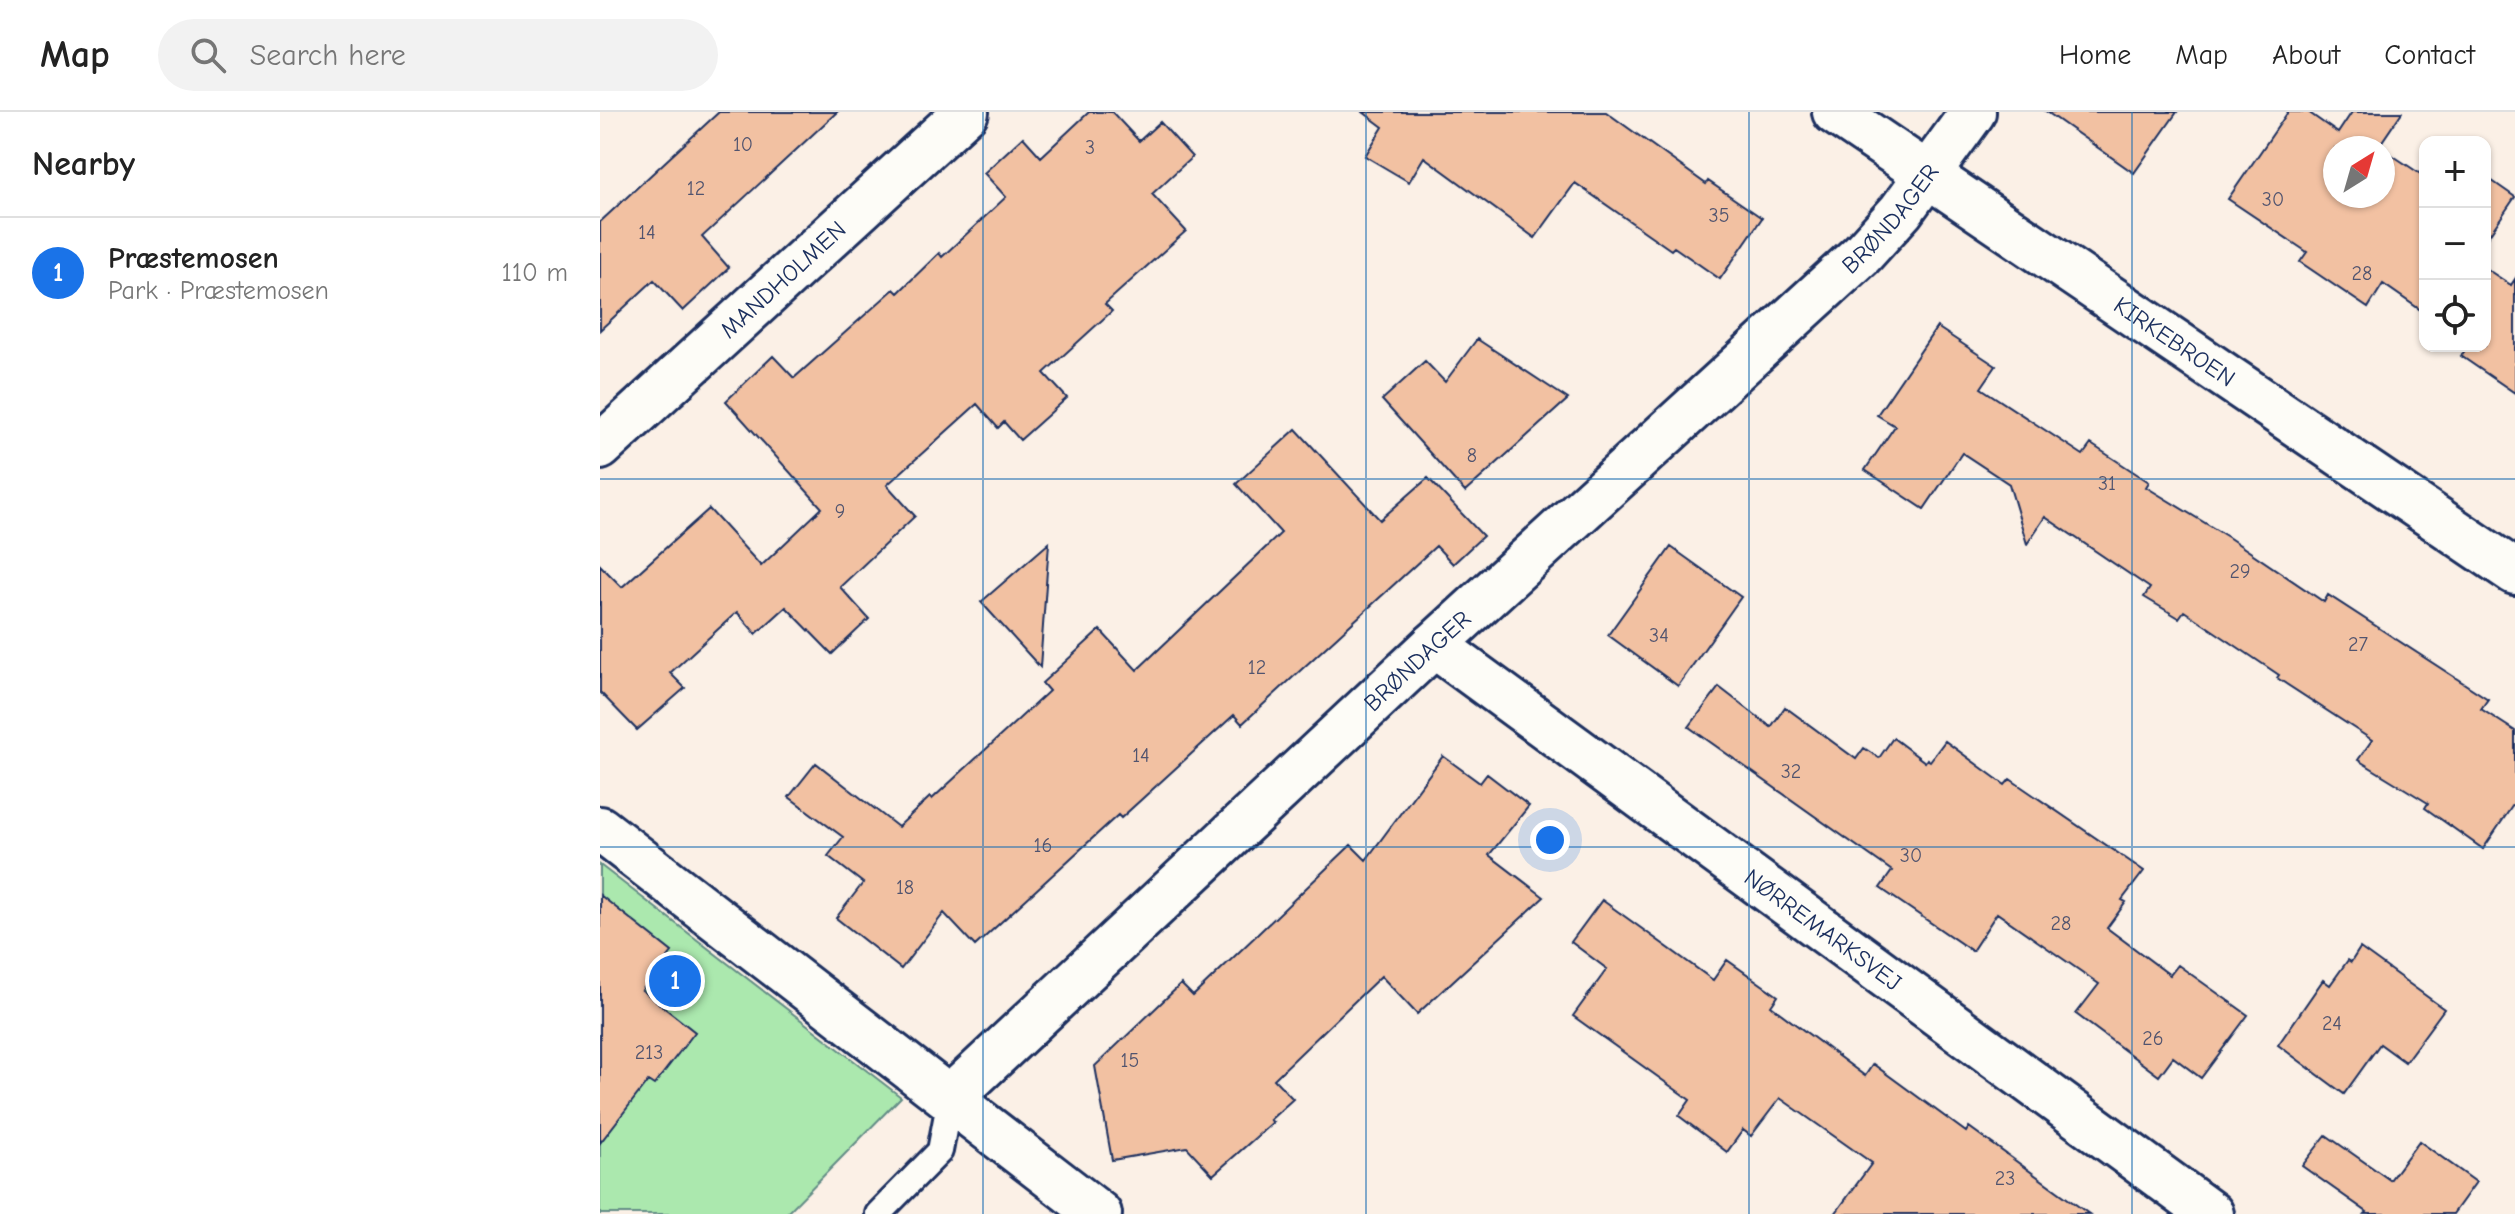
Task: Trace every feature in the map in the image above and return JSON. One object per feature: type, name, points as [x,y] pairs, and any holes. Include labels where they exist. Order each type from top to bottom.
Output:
[{"type":"street","name":"MANDHOLMEN","points":[[600,447],[966,112]]},
{"type":"street","name":"KIRKEBROEN","points":[[1835,112],[2515,572]]},
{"type":"street","name":"BRØNDAGER","points":[[950,1098],[1434,645],[1862,254],[1901,211],[1973,112]]},
{"type":"street","name":"NØRREMARKSVEJ","points":[[1434,645],[2211,1214]]},
{"type":"street","points":[[600,829],[1099,1214]]},
{"type":"lane","points":[[878,1214],[940,1151],[950,1098]]},
{"type":"green space","points":[[600,865],[901,1097],[786,1214],[600,1214]]},
{"type":"building","points":[[719,112],[837,112],[702,237],[729,268],[683,311],[654,280],[600,330],[600,222]]},
{"type":"building","points":[[1089,112],[1112,112],[1139,141],[1160,122],[1192,157],[1152,194],[1186,231],[1105,304],[1112,311],[1044,373],[1067,398],[1020,440],[1004,422],[998,428],[977,404],[887,485],[915,516],[840,587],[869,619],[832,654],[786,607],[756,634],[737,612],[670,673],[685,688],[637,730],[600,692],[600,565],[622,587],[709,509],[761,566],[822,508],[726,401],[773,356],[794,378],[894,289],[898,293],[939,253],[942,257],[1006,197],[984,173],[1023,137],[1041,157]]},
{"type":"building","points":[[1363,112],[1606,112],[1706,184],[1708,181],[1762,218],[1720,279],[1674,247],[1671,250],[1575,183],[1535,238],[1424,157],[1409,182],[1365,156],[1383,127]]},
{"type":"building","points":[[2047,112],[2177,112],[2134,173]]},
{"type":"building","points":[[2288,112],[2308,112],[2338,133],[2352,112],[2402,112],[2386,136],[2323,136],[2323,208],[2395,208],[2395,157],[2419,173],[2419,309],[2383,284],[2368,308],[2300,262],[2307,252],[2228,199]]},
{"type":"building","points":[[2491,180],[2515,197],[2491,232]]},
{"type":"building","points":[[2491,272],[2511,285],[2515,279],[2515,393],[2461,356],[2464,352],[2491,352]]},
{"type":"building","points":[[1937,327],[1996,366],[1981,388],[2083,455],[2091,444],[2149,482],[2146,487],[2228,537],[2324,602],[2328,595],[2488,699],[2481,709],[2515,731],[2515,802],[2483,849],[2425,808],[2428,803],[2358,760],[2372,740],[2277,678],[2279,675],[2184,611],[2179,618],[2144,597],[2150,588],[2045,517],[2027,544],[2009,484],[1962,453],[1924,509],[1865,470],[1895,426],[1877,415]]},
{"type":"building","points":[[1477,339],[1568,399],[1465,492],[1382,400],[1425,361],[1445,382]]},
{"type":"building","points":[[1296,429],[1380,520],[1428,478],[1483,536],[1453,564],[1436,546],[1242,724],[1234,715],[1121,818],[1118,815],[975,946],[944,913],[901,969],[836,918],[863,883],[828,856],[843,837],[789,797],[816,763],[898,827],[1049,691],[1042,683],[1100,630],[1137,670],[1281,533],[1236,484]]},
{"type":"building","points":[[1049,543],[1040,667],[981,602]]},
{"type":"building","points":[[1671,547],[1741,597],[1678,686],[1608,635]]},
{"type":"building","points":[[1719,687],[1771,727],[1785,707],[1856,759],[1864,748],[1879,758],[1893,738],[1925,762],[1927,759],[1930,761],[1945,741],[2005,785],[2010,779],[2144,871],[2122,900],[2126,902],[2107,928],[2170,975],[2178,965],[2248,1015],[2201,1078],[2173,1057],[2159,1076],[2076,1014],[2099,984],[1997,913],[1972,951],[1880,888],[1892,871],[1689,727]]},
{"type":"building","points":[[1443,756],[1480,783],[1487,774],[1529,806],[1489,855],[1544,897],[1417,1014],[1381,976],[1274,1079],[1293,1099],[1270,1120],[1273,1122],[1213,1175],[1187,1147],[1112,1160],[1095,1066],[1181,984],[1193,996],[1351,845],[1366,860]]},
{"type":"building","points":[[600,895],[672,952],[642,990],[695,1032],[654,1085],[648,1081],[600,1143]]},
{"type":"building","points":[[1602,900],[1713,980],[1727,960],[1778,996],[1771,1006],[1865,1076],[1873,1064],[1966,1132],[1969,1127],[2089,1214],[1835,1214],[1872,1163],[1780,1098],[1751,1136],[1743,1130],[1727,1152],[1679,1116],[1690,1100],[1573,1016],[1607,969],[1571,942]]},
{"type":"building","points":[[2360,948],[2444,1009],[2405,1062],[2380,1044],[2344,1094],[2278,1045],[2323,980],[2330,985]]},
{"type":"building","points":[[2326,1135],[2390,1180],[2419,1141],[2476,1182],[2453,1214],[2365,1214],[2367,1212],[2302,1166]]},
{"type":"place","name":"Præstemosen","points":[[675,981]]}]
